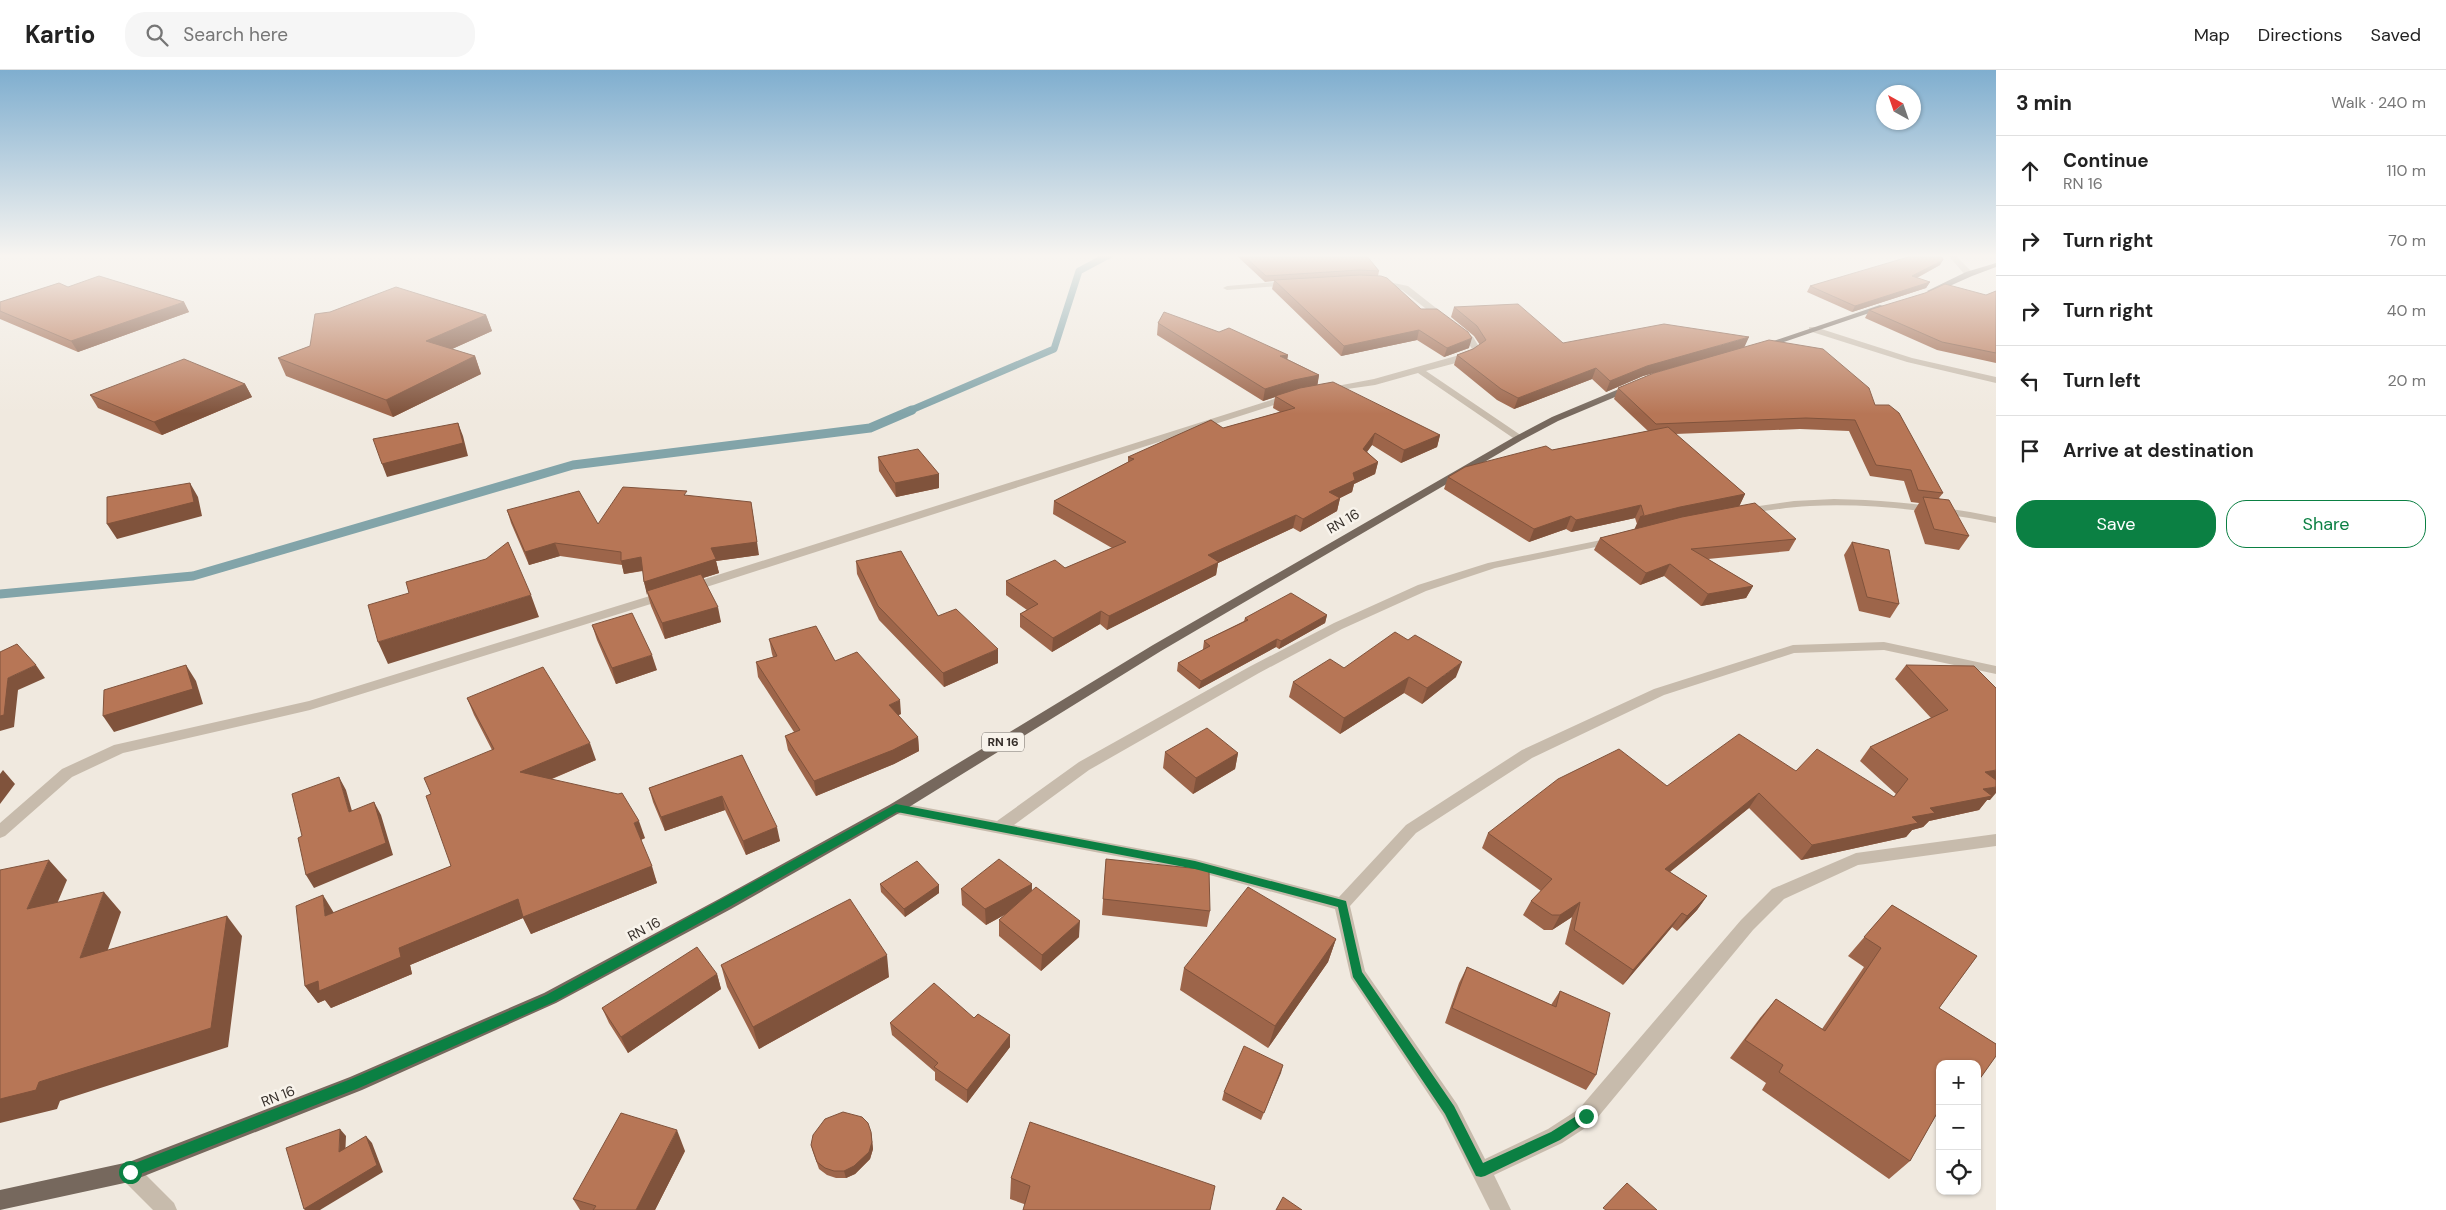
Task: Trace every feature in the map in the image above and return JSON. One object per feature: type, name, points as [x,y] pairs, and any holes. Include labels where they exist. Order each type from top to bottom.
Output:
[{"type":"main road","points":[[1743,353],[1881,308]]},
{"type":"main road","name":"RN 16","points":[[0,1200],[130,1172],[355,1084],[550,998],[726,904],[896,808],[1157,648],[1519,438],[1555,419],[1646,380]]},
{"type":"street","points":[[1315,392],[1349,387],[1418,370],[1466,356],[1477,350],[1470,340],[1430,308]]},
{"type":"street","points":[[1812,329],[1928,365],[1996,380]]},
{"type":"street","points":[[1418,370],[1519,438]]},
{"type":"street","points":[[0,832],[67,773],[119,748],[310,705],[619,610],[1302,394]]},
{"type":"street","points":[[1736,512],[1809,503],[1880,503],[1950,510],[1996,520]]},
{"type":"street","points":[[999,828],[1084,766],[1254,670],[1338,626],[1422,588],[1492,565],[1623,538]]},
{"type":"street","points":[[1342,904],[1411,829],[1527,754],[1659,692],[1793,649],[1884,646],[1996,670]]},
{"type":"street","points":[[896,808],[1195,865],[1342,904]]},
{"type":"street","points":[[1481,1171],[1555,1136],[1586,1116],[1747,926],[1778,894],[1856,859],[1996,840]]},
{"type":"street","points":[[1342,904],[1357,973],[1450,1110],[1501,1210]]},
{"type":"street","points":[[130,1172],[167,1210]]},
{"type":"building","points":[[0,308],[166,308],[71,341],[0,311]]},
{"type":"building","points":[[340,308],[464,308],[486,315],[426,341],[475,356],[386,400],[278,358],[310,346],[315,314]]},
{"type":"building","points":[[1304,308],[1437,309],[1468,332],[1472,338],[1447,348],[1419,330],[1344,346]]},
{"type":"building","points":[[1455,308],[1523,308],[1563,343],[1664,324],[1749,337],[1647,366],[1610,381],[1596,368],[1518,398],[1501,389],[1457,355],[1473,349],[1486,340],[1477,326]]},
{"type":"building","points":[[1875,308],[1996,308],[1996,353],[1942,342],[1869,310]]},
{"type":"building","points":[[1164,312],[1219,332],[1229,328],[1288,355],[1280,356],[1319,375],[1265,389],[1158,323]]},
{"type":"building","points":[[1769,340],[1823,349],[1869,388],[1875,405],[1889,405],[1899,413],[1943,493],[1918,490],[1911,470],[1876,465],[1855,420],[1806,418],[1656,424],[1618,388],[1654,373]]},
{"type":"building","points":[[184,359],[245,384],[154,422],[90,395]]},
{"type":"building","points":[[1333,382],[1440,435],[1404,450],[1375,433],[1363,449],[1378,462],[1353,473],[1355,480],[1329,492],[1340,498],[1303,519],[1296,515],[1208,555],[1219,562],[1109,616],[1101,611],[1053,638],[1020,614],[1038,604],[1006,581],[1055,560],[1065,568],[1126,542],[1054,501],[1134,459],[1128,457],[1211,420],[1223,428],[1295,408],[1275,396],[1300,388]]},
{"type":"building","points":[[458,423],[463,443],[382,464],[373,439]]},
{"type":"building","points":[[1668,427],[1745,494],[1640,517],[1644,515],[1641,505],[1576,520],[1571,516],[1534,529],[1448,477],[1465,467],[1546,446],[1552,450]]},
{"type":"building","points":[[918,449],[939,474],[895,483],[878,457]]},
{"type":"building","points":[[190,483],[194,502],[107,524],[107,497]]},
{"type":"building","points":[[623,487],[687,491],[684,495],[751,502],[757,542],[711,548],[716,559],[644,582],[641,557],[621,561],[621,552],[555,543],[525,552],[507,510],[579,491],[598,524]]},
{"type":"building","points":[[1923,497],[1949,500],[1969,536],[1934,529]]},
{"type":"building","points":[[1755,503],[1796,539],[1691,549],[1753,586],[1708,594],[1670,564],[1646,573],[1600,538],[1682,517]]},
{"type":"building","points":[[508,542],[531,595],[378,642],[368,605],[409,593],[406,582],[486,559]]},
{"type":"building","points":[[1852,542],[1889,550],[1899,604],[1867,597]]},
{"type":"building","points":[[901,551],[938,616],[956,609],[998,649],[943,673],[878,606],[856,561]]},
{"type":"building","points":[[701,574],[718,607],[662,623],[647,591]]},
{"type":"building","points":[[1291,593],[1327,615],[1281,641],[1277,639],[1201,681],[1178,663],[1210,646],[1204,641],[1248,620],[1245,618]]},
{"type":"building","points":[[632,613],[652,655],[612,668],[592,625]]},
{"type":"building","points":[[816,626],[835,661],[857,652],[900,700],[889,705],[918,737],[893,750],[814,781],[785,736],[800,730],[756,662],[777,656],[769,639]]},
{"type":"building","points":[[1395,632],[1408,640],[1415,635],[1462,662],[1427,688],[1409,677],[1344,718],[1293,682],[1330,659],[1344,668]]},
{"type":"building","points":[[17,644],[36,665],[8,678],[4,715],[0,716],[0,652]]},
{"type":"building","points":[[186,665],[193,689],[103,716],[104,690]]},
{"type":"building","points":[[1906,665],[1974,666],[1996,688],[1996,770],[1985,772],[1996,780],[1996,787],[1983,789],[1992,796],[1930,808],[1935,813],[1912,817],[1918,823],[1812,845],[1759,793],[1665,869],[1707,896],[1687,916],[1682,913],[1633,970],[1574,930],[1580,902],[1560,915],[1552,915],[1531,901],[1552,879],[1488,833],[1558,779],[1619,749],[1667,786],[1739,734],[1796,771],[1817,749],[1894,797],[1908,779],[1870,747],[1948,710]]},
{"type":"building","points":[[543,667],[590,743],[520,772],[618,794],[622,793],[639,821],[634,823],[652,866],[523,917],[518,899],[399,948],[401,957],[319,991],[318,981],[305,986],[296,906],[323,895],[325,916],[451,866],[426,796],[431,794],[424,778],[494,749],[467,698]]},
{"type":"building","points":[[1207,728],[1238,753],[1196,778],[1165,752]]},
{"type":"building","points":[[742,755],[777,827],[743,841],[722,796],[661,817],[649,788]]},
{"type":"building","points":[[339,777],[349,812],[374,802],[386,843],[306,875],[298,838],[302,836],[292,794]]},
{"type":"building","points":[[999,859],[1032,884],[985,909],[961,889]]},
{"type":"building","points":[[1106,859],[1209,870],[1210,911],[1103,899]]},
{"type":"building","points":[[49,860],[27,909],[104,892],[80,958],[227,916],[211,1028],[39,1082],[36,1090],[0,1099],[0,870]]},
{"type":"building","points":[[917,861],[939,885],[904,909],[880,884]]},
{"type":"building","points":[[1036,887],[1080,921],[1042,955],[999,920]]},
{"type":"building","points":[[1248,887],[1336,939],[1275,1026],[1184,968]]},
{"type":"building","points":[[850,899],[887,955],[753,1027],[721,965]]},
{"type":"building","points":[[1892,905],[1977,956],[1939,1008],[1996,1044],[1996,1056],[1981,1077],[1981,1060],[1936,1060],[1936,1115],[1910,1161],[1779,1072],[1783,1065],[1745,1040],[1776,999],[1825,1031],[1881,948],[1864,937]]},
{"type":"building","points":[[697,947],[717,974],[621,1037],[602,1008]]},
{"type":"building","points":[[1467,967],[1556,1007],[1560,991],[1610,1013],[1596,1075],[1452,1008]]},
{"type":"building","points":[[934,983],[974,1018],[978,1014],[1010,1035],[967,1090],[934,1067],[938,1063],[890,1023]]},
{"type":"building","points":[[1244,1046],[1283,1065],[1264,1113],[1224,1092]]},
{"type":"building","points":[[843,1112],[862,1117],[868,1123],[872,1142],[869,1152],[854,1166],[844,1171],[834,1171],[825,1168],[817,1162],[811,1145],[813,1135],[825,1119]]},
{"type":"building","points":[[621,1113],[677,1130],[636,1210],[593,1210],[596,1206],[573,1199]]},
{"type":"building","points":[[1030,1122],[1215,1186],[1210,1210],[1023,1210],[1030,1186],[1011,1178]]},
{"type":"building","points":[[340,1129],[339,1152],[366,1136],[377,1165],[304,1209],[286,1148]]},
{"type":"building","points":[[1627,1183],[1657,1210],[1606,1210],[1603,1208]]},
{"type":"building","points":[[1283,1197],[1302,1210],[1276,1210]]},
{"type":"waterway","points":[[909,411],[1054,349],[1067,308]]},
{"type":"waterway","points":[[0,594],[193,576],[573,465],[870,428],[912,410]]},
{"type":"route","points":[[130,1172],[355,1084],[550,998],[726,904],[896,808],[1195,865],[1342,904],[1357,973],[1450,1110],[1481,1171],[1555,1136],[1586,1116]]}]
